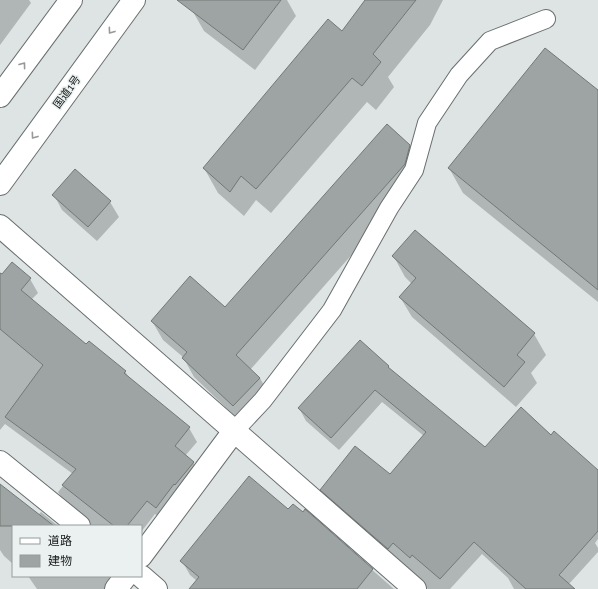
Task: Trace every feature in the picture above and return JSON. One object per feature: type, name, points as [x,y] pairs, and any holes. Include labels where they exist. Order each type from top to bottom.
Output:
[{"type":"main road","points":[[0,96],[71,0]]},
{"type":"main road","name":"国道1号","points":[[0,184],[134,0]]},
{"type":"main road","points":[[0,226],[415,589]]},
{"type":"main road","points":[[142,555],[234,431]]},
{"type":"main road","points":[[0,462],[78,525]]},
{"type":"main road","points":[[116,589],[125,577]]},
{"type":"main road","points":[[142,577],[156,589]]},
{"type":"lane","points":[[234,431],[263,400],[332,310],[389,208],[414,170],[428,123],[459,75],[490,41],[546,19]]},
{"type":"building","points":[[177,0],[281,0],[243,50]]},
{"type":"building","points":[[365,0],[416,0],[373,54],[381,62],[362,86],[352,78],[256,189],[241,176],[230,192],[203,168],[328,19],[342,31]]},
{"type":"building","points":[[545,48],[598,90],[598,290],[448,168]]},
{"type":"building","points":[[387,124],[410,145],[405,164],[236,355],[260,378],[233,406],[182,358],[187,352],[151,321],[190,276],[225,307]]},
{"type":"building","points":[[75,169],[111,201],[88,227],[52,195]]},
{"type":"building","points":[[415,230],[535,333],[517,355],[525,362],[504,387],[399,297],[416,278],[392,256]]},
{"type":"building","points":[[12,262],[31,278],[21,290],[86,344],[89,341],[126,371],[124,373],[190,427],[175,446],[194,462],[175,485],[174,484],[156,508],[147,501],[128,525],[113,525],[62,485],[76,469],[5,417],[43,365],[0,329],[0,273],[2,274]]},
{"type":"building","points":[[360,340],[389,366],[388,367],[485,447],[521,407],[551,435],[554,431],[598,470],[598,531],[559,575],[575,589],[526,589],[474,542],[440,579],[412,555],[410,558],[393,543],[388,549],[320,490],[355,446],[390,474],[426,432],[375,390],[331,438],[298,408]]},
{"type":"building","points":[[249,476],[288,509],[293,504],[303,512],[305,509],[373,569],[357,589],[189,589],[199,577],[180,561]]},
{"type":"building","points":[[0,484],[53,525],[12,525],[0,526]]}]
